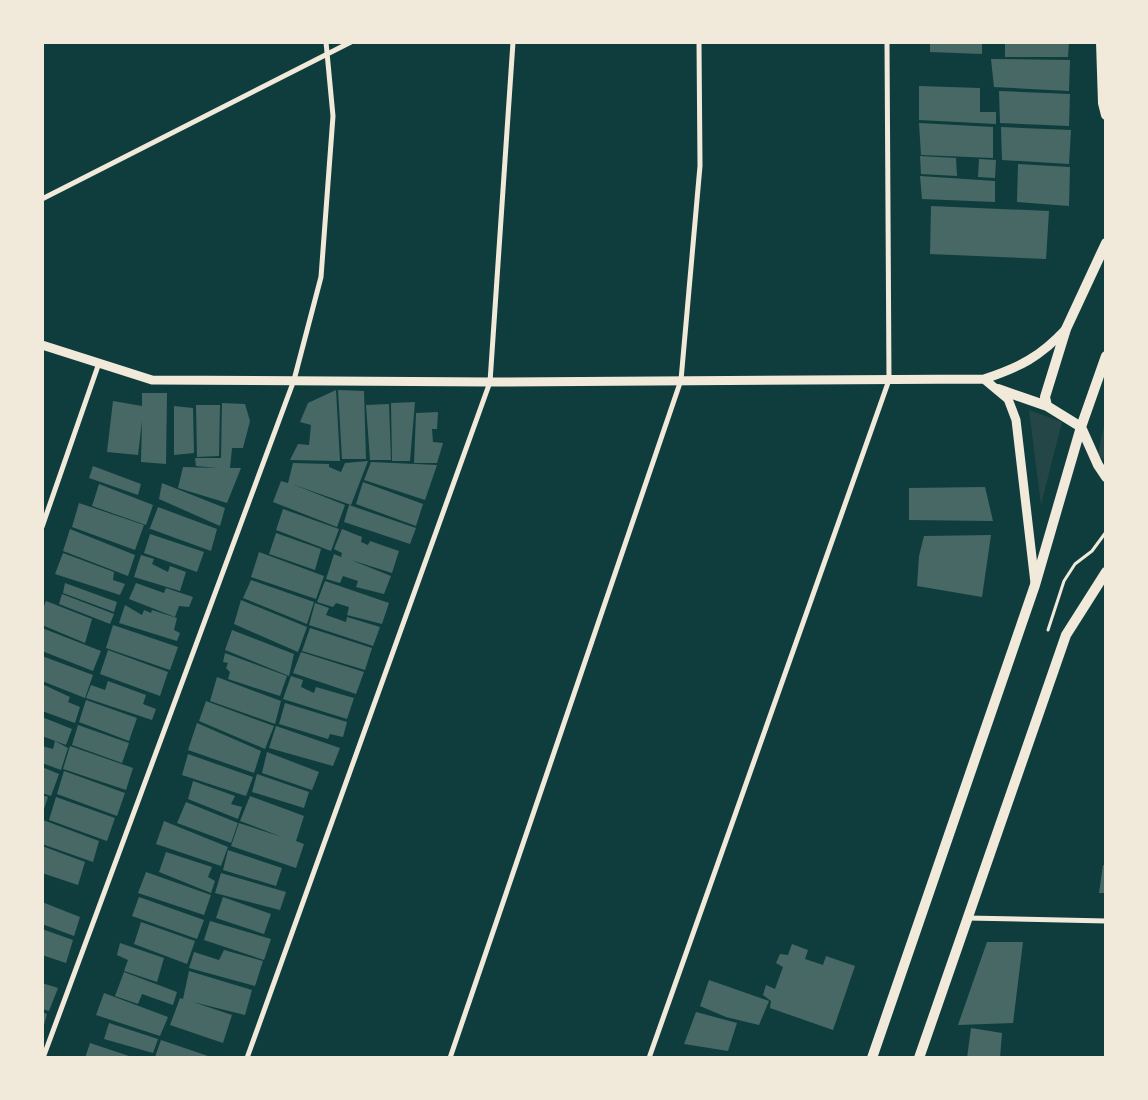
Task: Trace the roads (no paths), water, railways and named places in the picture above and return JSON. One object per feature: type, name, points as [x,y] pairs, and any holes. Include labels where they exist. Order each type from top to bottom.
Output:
[{"type":"main road","points":[[1101,42],[1103,104],[1106,115]]},
{"type":"main road","points":[[1047,406],[1045,397],[1066,329],[1106,243]]},
{"type":"main road","points":[[872,1058],[1036,585],[1082,427],[1106,356]]},
{"type":"main road","points":[[998,389],[1047,406],[1082,427],[1098,465],[1106,477]]},
{"type":"main road","points":[[919,1058],[1066,635],[1106,572]]},
{"type":"street","points":[[43,1058],[294,380],[321,277],[333,116],[326,42]]},
{"type":"street","points":[[42,199],[351,42]]},
{"type":"street","points":[[247,1058],[490,382],[513,42]]},
{"type":"street","points":[[450,1058],[681,380],[700,166],[699,42]]},
{"type":"street","points":[[649,1058],[889,380],[886,42]]},
{"type":"street","points":[[42,345],[152,380],[490,382],[984,380],[1018,368],[1052,344],[1066,329]]},
{"type":"street","points":[[42,527],[99,363]]},
{"type":"street","points":[[984,380],[998,389],[1008,399],[1016,420],[1036,585]]},
{"type":"street","points":[[967,918],[1106,921]]}]
